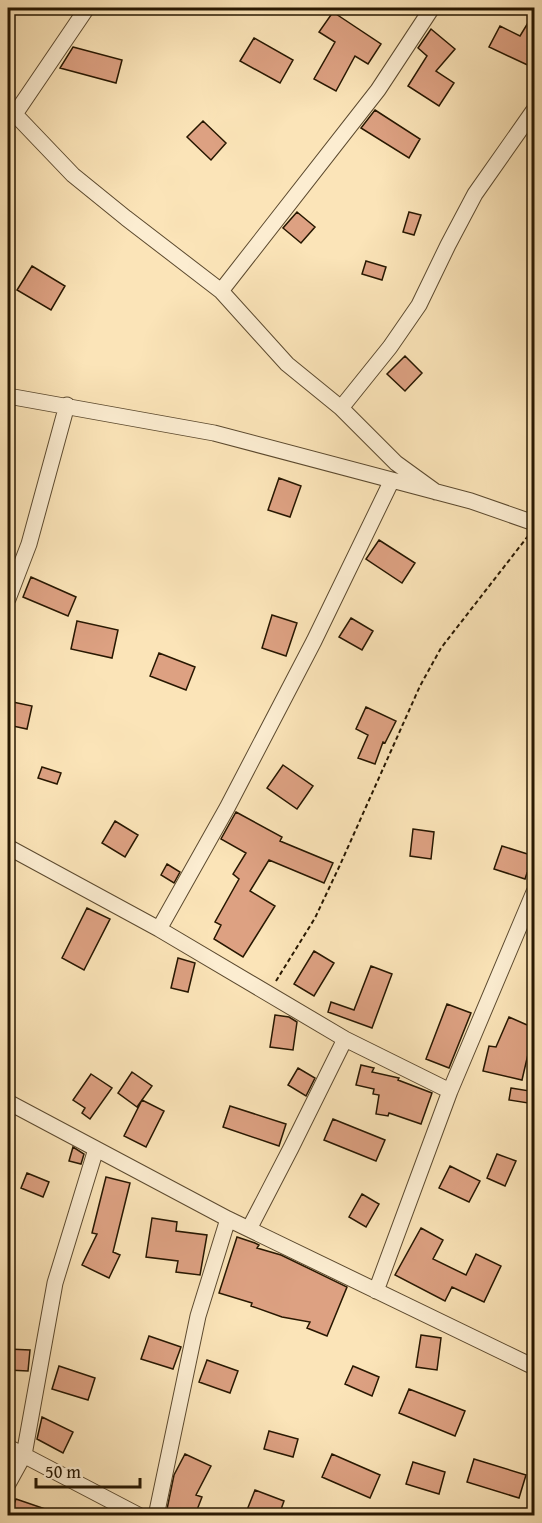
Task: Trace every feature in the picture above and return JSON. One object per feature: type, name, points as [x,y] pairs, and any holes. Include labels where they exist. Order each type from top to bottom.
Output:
[{"type":"street","points":[[87,8],[11,110],[73,175],[221,291],[287,364],[341,408],[396,463],[436,492]]},
{"type":"street","points":[[221,291],[378,90],[432,8]]},
{"type":"street","points":[[341,408],[390,348],[419,305],[448,244],[476,194],[534,110]]},
{"type":"street","points":[[8,396],[214,433],[436,492],[534,523]]},
{"type":"street","points":[[8,599],[29,544],[67,405]]},
{"type":"street","points":[[159,929],[227,808],[276,714],[392,480]]},
{"type":"street","points":[[8,847],[159,929],[345,1039],[450,1090]]},
{"type":"street","points":[[376,1291],[450,1090],[534,892]]},
{"type":"street","points":[[249,1229],[345,1039]]},
{"type":"street","points":[[8,1102],[228,1220],[534,1366]]},
{"type":"street","points":[[8,1484],[24,1455],[55,1283],[96,1149]]},
{"type":"street","points":[[156,1515],[198,1316],[228,1220]]},
{"type":"street","points":[[8,1447],[140,1515]]},
{"type":"path","points":[[268,993],[315,918],[420,686],[441,648],[534,528]]},
{"type":"building","points":[[333,12],[381,44],[368,64],[355,56],[336,91],[314,79],[335,42],[319,32]]},
{"type":"building","points":[[534,13],[534,68],[489,47],[500,26],[520,36]]},
{"type":"building","points":[[431,29],[455,49],[436,71],[454,83],[439,106],[408,86],[427,56],[418,48]]},
{"type":"building","points":[[254,38],[293,60],[280,83],[240,61]]},
{"type":"building","points":[[73,47],[122,60],[116,83],[60,68]]},
{"type":"building","points":[[375,110],[420,139],[409,158],[361,128]]},
{"type":"building","points":[[203,121],[226,143],[211,160],[187,137]]},
{"type":"building","points":[[297,212],[315,227],[301,243],[283,228]]},
{"type":"building","points":[[409,212],[421,215],[414,235],[403,232]]},
{"type":"building","points":[[366,261],[386,267],[382,280],[362,274]]},
{"type":"building","points":[[32,266],[65,286],[51,310],[17,290]]},
{"type":"building","points":[[405,356],[422,373],[405,391],[387,374]]},
{"type":"building","points":[[279,478],[301,486],[290,517],[268,510]]},
{"type":"building","points":[[379,540],[415,563],[402,583],[366,559]]},
{"type":"building","points":[[31,577],[76,597],[68,616],[23,597]]},
{"type":"building","points":[[272,615],[297,623],[286,656],[262,648]]},
{"type":"building","points":[[351,618],[373,631],[362,650],[339,637]]},
{"type":"building","points":[[77,621],[118,630],[112,658],[71,649]]},
{"type":"building","points":[[159,653],[195,667],[186,690],[150,676]]},
{"type":"building","points":[[8,701],[32,706],[27,729],[8,725]]},
{"type":"building","points":[[366,707],[396,721],[385,743],[383,742],[375,764],[358,758],[368,735],[356,729]]},
{"type":"building","points":[[283,765],[313,786],[297,809],[267,788]]},
{"type":"building","points":[[42,767],[61,773],[57,784],[38,778]]},
{"type":"building","points":[[236,812],[282,837],[280,841],[333,863],[324,883],[269,860],[250,891],[275,906],[243,957],[214,939],[221,925],[215,922],[239,879],[233,874],[246,853],[221,839]]},
{"type":"building","points":[[115,821],[138,835],[125,857],[102,843]]},
{"type":"building","points":[[413,829],[434,832],[431,859],[410,856]]},
{"type":"building","points":[[502,846],[534,856],[534,876],[527,873],[525,879],[494,869]]},
{"type":"building","points":[[167,864],[180,872],[174,883],[161,875]]},
{"type":"building","points":[[87,908],[110,919],[84,970],[62,958]]},
{"type":"building","points":[[314,951],[334,963],[314,996],[294,984]]},
{"type":"building","points":[[178,958],[195,963],[188,992],[171,988]]},
{"type":"building","points":[[371,966],[392,974],[372,1028],[328,1012],[331,1002],[354,1010]]},
{"type":"building","points":[[447,1004],[471,1013],[449,1068],[426,1059]]},
{"type":"building","points":[[275,1015],[289,1017],[297,1022],[293,1050],[270,1047]]},
{"type":"building","points":[[509,1017],[534,1028],[534,1057],[528,1054],[522,1080],[483,1071],[489,1046],[496,1047]]},
{"type":"building","points":[[361,1065],[374,1068],[372,1072],[399,1078],[398,1080],[432,1093],[421,1124],[389,1113],[388,1116],[376,1114],[379,1095],[373,1094],[374,1089],[356,1085]]},
{"type":"building","points":[[298,1068],[315,1078],[306,1096],[288,1085]]},
{"type":"building","points":[[132,1072],[152,1086],[137,1107],[118,1093]]},
{"type":"building","points":[[91,1074],[112,1088],[90,1119],[82,1113],[85,1108],[73,1100]]},
{"type":"building","points":[[511,1088],[530,1091],[528,1103],[509,1100]]},
{"type":"building","points":[[142,1100],[164,1111],[146,1147],[124,1136]]},
{"type":"building","points":[[230,1106],[286,1124],[279,1146],[223,1127]]},
{"type":"building","points":[[333,1119],[385,1140],[376,1161],[324,1140]]},
{"type":"building","points":[[73,1147],[84,1154],[81,1164],[69,1161]]},
{"type":"building","points":[[497,1154],[516,1161],[505,1186],[487,1178]]},
{"type":"building","points":[[450,1166],[480,1181],[469,1202],[439,1188]]},
{"type":"building","points":[[27,1173],[49,1182],[43,1197],[21,1188]]},
{"type":"building","points":[[106,1177],[130,1183],[113,1252],[120,1255],[109,1278],[82,1265],[97,1234],[92,1233]]},
{"type":"building","points":[[362,1194],[379,1204],[366,1227],[349,1217]]},
{"type":"building","points":[[152,1218],[177,1222],[176,1231],[207,1235],[200,1275],[176,1272],[178,1261],[146,1257]]},
{"type":"building","points":[[421,1228],[443,1240],[433,1259],[466,1275],[476,1254],[501,1266],[484,1302],[452,1287],[445,1301],[395,1275]]},
{"type":"building","points":[[237,1237],[255,1243],[259,1245],[257,1248],[281,1255],[347,1287],[327,1336],[307,1328],[310,1322],[282,1317],[251,1306],[252,1303],[219,1293]]},
{"type":"building","points":[[421,1335],[441,1338],[437,1370],[416,1367]]},
{"type":"building","points":[[149,1336],[181,1347],[173,1369],[141,1359]]},
{"type":"building","points":[[8,1349],[30,1350],[28,1371],[8,1370]]},
{"type":"building","points":[[207,1360],[238,1371],[230,1393],[199,1382]]},
{"type":"building","points":[[59,1366],[95,1378],[88,1400],[52,1389]]},
{"type":"building","points":[[353,1366],[379,1377],[372,1396],[345,1384]]},
{"type":"building","points":[[409,1389],[465,1411],[455,1436],[399,1413]]},
{"type":"building","points":[[42,1417],[73,1432],[63,1453],[37,1439]]},
{"type":"building","points":[[269,1431],[298,1439],[293,1457],[264,1449]]},
{"type":"building","points":[[185,1454],[211,1466],[196,1495],[202,1497],[195,1515],[186,1515],[167,1509],[174,1475]]},
{"type":"building","points":[[332,1454],[380,1475],[370,1498],[322,1477]]},
{"type":"building","points":[[474,1459],[526,1475],[519,1498],[467,1482]]},
{"type":"building","points":[[413,1462],[445,1472],[439,1494],[406,1484]]},
{"type":"building","points":[[255,1490],[284,1501],[279,1515],[245,1515]]},
{"type":"building","points":[[16,1499],[60,1514],[60,1515],[10,1515]]}]
